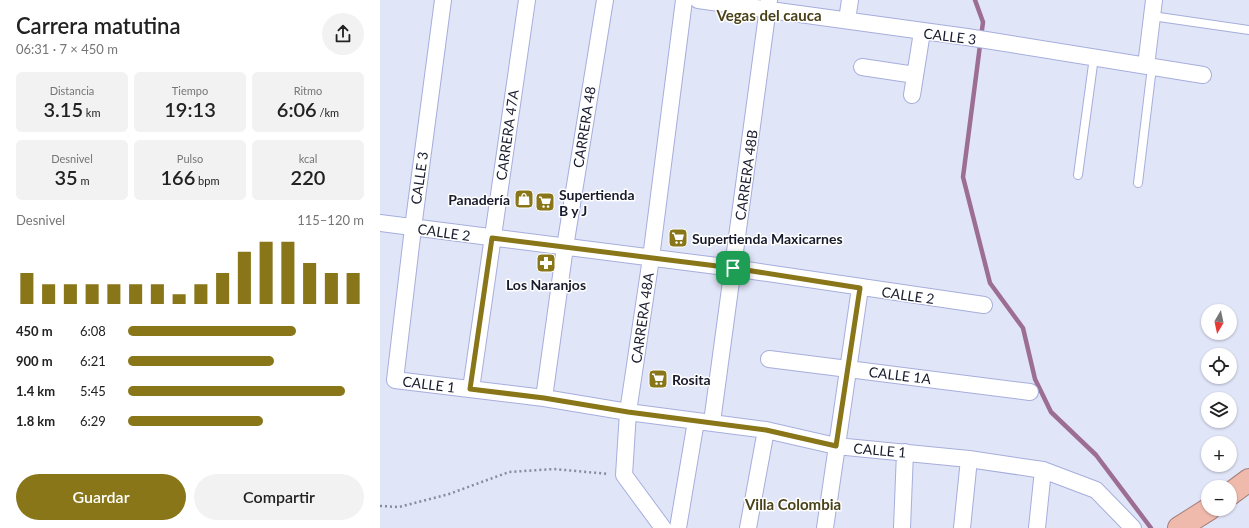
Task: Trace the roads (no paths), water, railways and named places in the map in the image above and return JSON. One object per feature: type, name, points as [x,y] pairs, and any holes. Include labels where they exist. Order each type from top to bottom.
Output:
[{"type":"highway","points":[[1237,489],[1249,480]]},
{"type":"highway","points":[[1178,528],[1201,514]]},
{"type":"street","name":"CALLE 3","points":[[395,380],[443,0]]},
{"type":"street","name":"CARRERA 47A","points":[[470,389],[527,0]]},
{"type":"street","name":"CARRERA 48","points":[[544,398],[565,247],[605,0]]},
{"type":"street","name":"CARRERA 48A","points":[[663,528],[624,475],[628,412],[651,258],[684,0]]},
{"type":"street","name":"CALLE 3","points":[[698,0],[769,5],[847,20],[922,32],[987,40],[1203,75]]},
{"type":"street","points":[[847,20],[850,0]]},
{"type":"street","points":[[1149,66],[1154,0]]},
{"type":"street","name":"CARRERA 48B","points":[[712,422],[769,5]]},
{"type":"street","points":[[912,95],[922,32]]},
{"type":"street","points":[[862,67],[915,75]]},
{"type":"street","name":"CALLE 2","points":[[380,223],[733,268],[860,288],[984,305]]},
{"type":"street","points":[[825,528],[860,288]]},
{"type":"street","name":"CALLE 1A","points":[[769,359],[1030,392]]},
{"type":"street","name":"CALLE 1","points":[[395,380],[544,398],[628,412],[766,430],[836,446],[969,459],[1043,470],[1096,490],[1133,528]]},
{"type":"street","points":[[678,528],[696,421]]},
{"type":"street","points":[[748,528],[766,430]]},
{"type":"street","points":[[902,528],[905,452]]},
{"type":"street","points":[[962,528],[969,459]]},
{"type":"street","points":[[1037,528],[1043,470]]},
{"type":"lane","points":[[1152,16],[1249,30]]},
{"type":"lane","points":[[1078,175],[1094,57]]},
{"type":"lane","points":[[1138,183],[1149,66]]},
{"type":"waterway","points":[[975,0],[983,22],[963,177],[990,283],[1023,328],[1035,379],[1051,412],[1096,455],[1151,528]]},
{"type":"place","name":"Panadería","points":[[524,199]]},
{"type":"place","name":"Supertienda B y J","points":[[545,202]]},
{"type":"place","name":"Supertienda Maxicarnes","points":[[678,238]]},
{"type":"place","name":"Los Naranjos","points":[[546,263]]},
{"type":"place","name":"Rosita","points":[[658,379]]},
{"type":"district","name":"Vegas del cauca","points":[[769,15]]},
{"type":"district","name":"Villa Colombia","points":[[793,504]]}]
